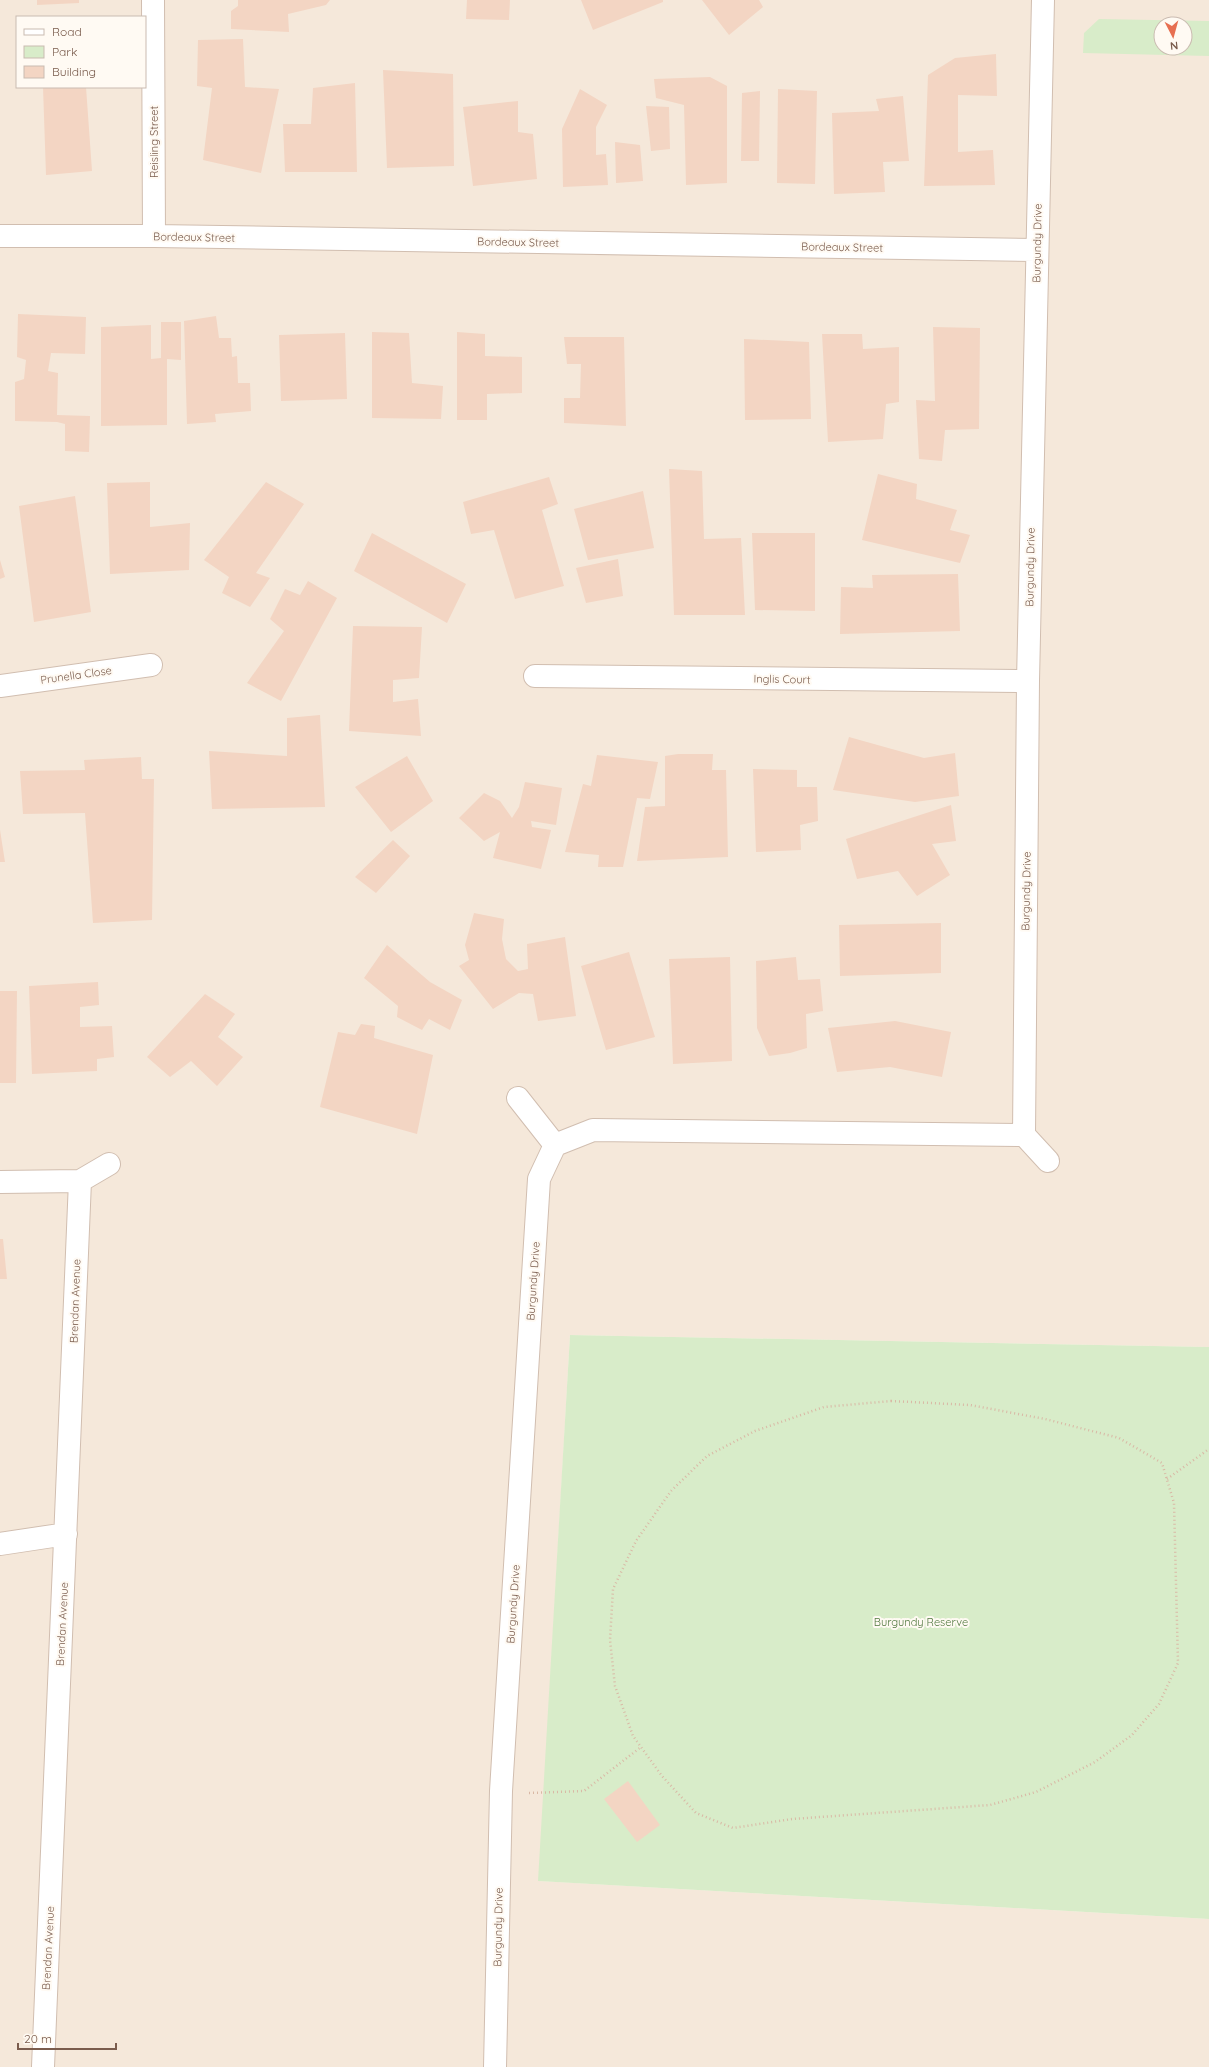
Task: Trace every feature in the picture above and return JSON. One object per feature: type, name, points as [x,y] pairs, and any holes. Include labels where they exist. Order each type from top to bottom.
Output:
[{"type":"street","name":"Reisling Street","points":[[153,0],[154,236]]},
{"type":"street","name":"Burgundy Drive","points":[[1024,1135],[1028,681],[1036,250],[1043,0]]},
{"type":"street","name":"Bordeaux Street","points":[[0,236],[154,236],[1036,250]]},
{"type":"street","name":"Prunella Close","points":[[0,686],[151,665]]},
{"type":"street","name":"Inglis Court","points":[[535,676],[1028,681]]},
{"type":"street","points":[[518,1098],[555,1145],[593,1130],[1024,1135],[1048,1161]]},
{"type":"street","name":"Burgundy Drive","points":[[495,2067],[501,1791],[539,1179],[555,1145]]},
{"type":"street","points":[[0,1182],[80,1182],[109,1164]]},
{"type":"street","name":"Brendan Avenue","points":[[43,2067],[80,1182]]},
{"type":"street","points":[[0,1544],[66,1534]]},
{"type":"path","points":[[891,1401],[970,1405],[1045,1419],[1119,1438],[1162,1463],[1167,1479],[1174,1503],[1178,1663],[1158,1704],[1132,1735],[1095,1762],[1036,1792],[990,1805],[792,1820],[733,1828],[696,1813],[662,1776],[632,1736],[615,1686],[610,1640],[613,1589],[636,1541],[671,1491],[707,1456],[755,1431],[824,1407],[891,1401]]},
{"type":"path","points":[[1167,1479],[1209,1449]]},
{"type":"path","points":[[501,1791],[533,1794],[584,1791],[641,1747]]},
{"type":"shaded area","points":[[0,0],[1209,0],[1209,1347],[570,1335],[539,1881],[1209,1919],[1209,2067],[0,2067]]},
{"type":"green space","points":[[1099,19],[1153,20],[1153,55],[1083,53],[1084,33]]},
{"type":"green space","points":[[1193,21],[1209,21],[1209,56],[1193,56]]},
{"type":"green space","name":"Burgundy Reserve","points":[[570,1335],[1209,1347],[1209,1919],[538,1881]]},
{"type":"building","points":[[37,0],[79,0],[79,3],[37,5]]},
{"type":"building","points":[[238,0],[330,0],[326,5],[288,14],[289,32],[231,29],[231,11],[238,6]]},
{"type":"building","points":[[467,0],[510,0],[509,20],[466,19]]},
{"type":"building","points":[[581,0],[663,0],[663,2],[593,30]]},
{"type":"building","points":[[702,0],[759,0],[763,7],[729,35]]},
{"type":"building","points":[[243,39],[245,87],[279,89],[261,173],[203,160],[212,88],[197,86],[198,40]]},
{"type":"building","points":[[996,54],[997,96],[958,95],[958,152],[993,150],[995,185],[924,186],[928,75],[955,58]]},
{"type":"building","points":[[383,70],[453,74],[454,166],[387,168]]},
{"type":"building","points":[[710,77],[727,86],[727,183],[686,185],[684,105],[656,98],[654,79]]},
{"type":"building","points":[[355,83],[357,172],[285,172],[283,124],[311,124],[313,88]]},
{"type":"building","points":[[43,88],[86,88],[92,171],[46,175]]},
{"type":"building","points":[[580,89],[607,105],[596,127],[596,155],[606,154],[608,185],[563,187],[562,129]]},
{"type":"building","points":[[778,89],[817,91],[815,184],[777,183]]},
{"type":"building","points":[[760,91],[759,161],[741,161],[742,93]]},
{"type":"building","points":[[903,96],[909,161],[883,162],[885,192],[834,194],[832,113],[879,111],[876,99]]},
{"type":"building","points":[[518,101],[518,132],[533,134],[537,179],[473,186],[463,107]]},
{"type":"building","points":[[646,106],[669,107],[670,149],[651,151]]},
{"type":"building","points":[[615,142],[640,145],[643,181],[616,183]]},
{"type":"building","points":[[18,314],[86,317],[85,354],[51,353],[48,371],[58,373],[57,415],[90,416],[89,452],[65,451],[65,424],[57,422],[15,421],[15,382],[24,379],[26,360],[17,357]]},
{"type":"building","points":[[216,316],[219,338],[231,338],[232,357],[237,356],[238,383],[250,383],[251,411],[215,414],[216,422],[187,424],[184,321]]},
{"type":"building","points":[[161,322],[181,322],[181,360],[167,359],[167,425],[101,426],[101,327],[151,325],[151,359],[161,358]]},
{"type":"building","points":[[933,327],[980,328],[979,429],[945,430],[942,461],[919,459],[916,400],[935,401]]},
{"type":"building","points":[[372,332],[409,333],[412,383],[443,386],[441,419],[372,418]]},
{"type":"building","points":[[457,332],[485,334],[485,356],[522,357],[522,393],[487,394],[487,420],[457,420]]},
{"type":"building","points":[[345,333],[347,399],[281,401],[279,335]]},
{"type":"building","points":[[822,334],[862,334],[863,349],[899,347],[899,402],[886,404],[883,439],[828,442]]},
{"type":"building","points":[[564,337],[624,337],[626,426],[564,423],[564,398],[580,398],[581,364],[567,364]]},
{"type":"building","points":[[744,339],[809,342],[811,419],[745,420]]},
{"type":"building","points":[[669,469],[702,471],[704,539],[741,538],[745,615],[674,615]]},
{"type":"building","points":[[878,474],[917,484],[916,499],[957,510],[950,530],[970,535],[960,563],[862,540]]},
{"type":"building","points":[[549,477],[558,504],[542,510],[564,586],[515,599],[494,530],[471,534],[463,502]]},
{"type":"building","points":[[150,482],[150,527],[190,523],[189,570],[110,574],[107,483]]},
{"type":"building","points":[[266,482],[304,504],[256,573],[270,578],[250,607],[222,593],[229,577],[204,560]]},
{"type":"building","points":[[643,491],[654,548],[588,560],[574,509]]},
{"type":"building","points":[[75,496],[91,612],[34,622],[19,506]]},
{"type":"building","points":[[372,533],[466,584],[447,623],[354,571]]},
{"type":"building","points":[[752,533],[815,533],[815,611],[755,610]]},
{"type":"building","points":[[618,559],[623,596],[586,603],[576,568]]},
{"type":"building","points":[[0,560],[5,577],[0,579]]},
{"type":"building","points":[[958,574],[960,631],[840,634],[841,587],[873,588],[872,575]]},
{"type":"building","points":[[308,581],[337,598],[281,701],[247,683],[284,631],[270,619],[285,589],[300,595]]},
{"type":"building","points":[[353,626],[422,627],[419,678],[393,680],[393,702],[418,699],[421,736],[349,731]]},
{"type":"building","points":[[320,715],[325,807],[212,809],[209,751],[287,756],[287,718]]},
{"type":"building","points":[[849,737],[924,758],[955,753],[959,796],[915,802],[833,790]]},
{"type":"building","points":[[678,754],[713,754],[712,770],[726,770],[728,857],[637,861],[645,807],[665,806],[665,756]]},
{"type":"building","points":[[597,755],[658,762],[650,799],[637,798],[623,867],[598,867],[599,855],[565,852],[583,784],[591,786]]},
{"type":"building","points":[[407,756],[433,801],[391,832],[355,787]]},
{"type":"building","points":[[141,757],[142,779],[154,779],[152,920],[93,923],[85,813],[23,814],[20,771],[85,770],[84,760]]},
{"type":"building","points":[[753,769],[797,770],[797,787],[817,787],[818,821],[800,825],[801,850],[756,852]]},
{"type":"building","points":[[525,782],[562,788],[556,825],[531,821],[532,827],[551,830],[541,869],[493,858],[500,832],[484,841],[459,818],[484,793],[500,801],[512,818],[519,807]]},
{"type":"building","points":[[951,805],[956,841],[932,844],[950,875],[917,896],[898,871],[857,879],[846,839]]},
{"type":"building","points":[[0,830],[5,862],[0,862]]},
{"type":"building","points":[[393,840],[410,856],[376,893],[355,877]]},
{"type":"building","points":[[474,913],[504,919],[502,939],[506,959],[518,971],[528,969],[527,944],[565,937],[576,1016],[538,1021],[533,994],[519,993],[493,1009],[459,966],[469,960],[465,945]]},
{"type":"building","points":[[941,923],[941,973],[840,976],[839,925]]},
{"type":"building","points":[[387,945],[430,982],[462,1000],[450,1030],[429,1019],[422,1030],[397,1017],[398,1006],[364,978]]},
{"type":"building","points":[[629,952],[655,1037],[606,1050],[581,966]]},
{"type":"building","points":[[730,957],[732,1061],[673,1064],[669,959]]},
{"type":"building","points":[[796,957],[798,980],[820,979],[823,1011],[806,1014],[807,1048],[790,1053],[769,1056],[757,1028],[756,961]]},
{"type":"building","points":[[98,982],[99,1005],[80,1007],[80,1027],[112,1026],[114,1057],[97,1059],[97,1071],[32,1074],[29,986]]},
{"type":"building","points":[[0,991],[17,991],[16,1083],[0,1083]]},
{"type":"building","points":[[205,994],[235,1014],[218,1037],[243,1057],[217,1086],[191,1061],[170,1077],[147,1057]]},
{"type":"building","points":[[895,1021],[951,1032],[942,1077],[890,1067],[837,1072],[828,1028]]},
{"type":"building","points":[[361,1024],[375,1026],[374,1038],[433,1055],[417,1134],[320,1107],[338,1032],[355,1035]]},
{"type":"building","points":[[0,1239],[3,1239],[7,1279],[0,1279]]},
{"type":"building","points":[[628,1781],[660,1825],[637,1842],[604,1799]]}]
